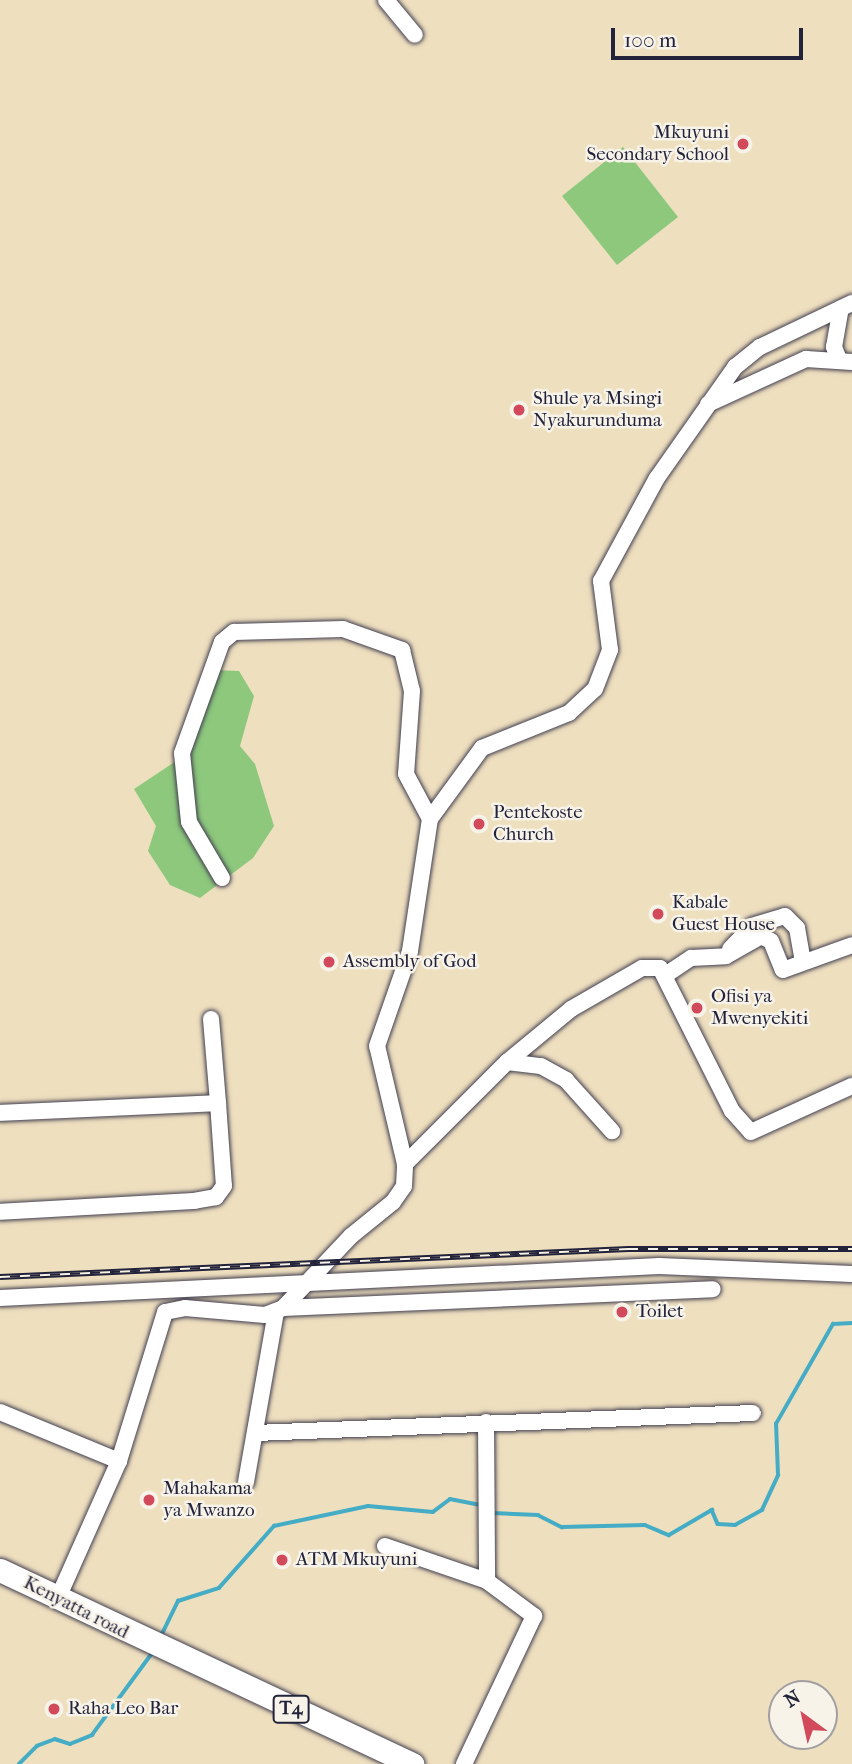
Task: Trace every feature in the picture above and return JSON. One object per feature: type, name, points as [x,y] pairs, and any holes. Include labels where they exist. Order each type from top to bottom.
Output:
[{"type":"highway","name":"Kenyatta road","points":[[0,1570],[161,1651],[413,1764]]},
{"type":"street","points":[[386,0],[415,35]]},
{"type":"street","points":[[845,360],[834,346],[847,306]]},
{"type":"street","points":[[246,1482],[280,1310],[351,1236],[393,1202],[404,1186],[405,1164],[377,1046],[410,951],[430,819],[482,748],[569,713],[595,689],[610,649],[601,581],[706,405],[745,356],[847,306]]},
{"type":"street","points":[[706,405],[798,362],[845,360]]},
{"type":"street","points":[[222,878],[189,822],[182,753],[222,642],[234,632],[343,629],[402,650],[412,691],[406,774],[430,819]]},
{"type":"street","points":[[719,956],[752,926],[785,916],[797,928],[803,961]]},
{"type":"street","points":[[667,974],[691,958],[719,956],[764,936],[778,968],[852,945]]},
{"type":"street","points":[[405,1164],[507,1062],[571,1009],[631,974],[653,966],[667,974],[714,1078],[751,1132],[852,1086]]},
{"type":"street","points":[[0,1212],[216,1197],[224,1186],[211,1019]]},
{"type":"street","points":[[507,1062],[541,1066],[566,1080],[612,1131]]},
{"type":"street","points":[[0,1113],[218,1103]]},
{"type":"street","points":[[0,1298],[303,1288],[659,1266],[852,1274]]},
{"type":"street","points":[[58,1598],[119,1461],[165,1312],[280,1310],[713,1289]]},
{"type":"street","points":[[0,1412],[119,1461]]},
{"type":"street","points":[[255,1433],[753,1413]]},
{"type":"street","points":[[486,1422],[487,1581]]},
{"type":"street","points":[[385,1546],[487,1581],[534,1616],[464,1764]]},
{"type":"green space","points":[[623,147],[678,217],[617,265],[562,196]]},
{"type":"green space","points":[[214,670],[239,671],[254,696],[240,746],[255,764],[274,826],[253,858],[200,898],[170,885],[148,851],[156,826],[134,789],[182,757],[204,717]]},
{"type":"waterway","points":[[493,1513],[538,1515],[562,1527],[645,1525],[669,1535],[712,1510],[718,1524],[735,1525],[762,1510],[778,1475],[776,1424],[833,1324],[852,1323]]},
{"type":"waterway","points":[[161,1636],[178,1601],[219,1588],[274,1526],[368,1506],[433,1512],[450,1499],[481,1505]]},
{"type":"waterway","points":[[19,1764],[37,1746],[55,1739],[70,1744],[92,1735],[153,1652]]},
{"type":"railway","points":[[0,1277],[628,1249],[852,1249]]},
{"type":"place","name":"Mkuyuni Secondary School","points":[[743,144]]},
{"type":"place","name":"Shule ya Msingi Nyakurunduma","points":[[519,410]]},
{"type":"place","name":"Pentekoste Church","points":[[479,824]]},
{"type":"place","name":"Kabale Guest House","points":[[658,914]]},
{"type":"place","name":"Assembly of God","points":[[329,962]]},
{"type":"place","name":"Ofisi ya Mwenyekiti","points":[[697,1008]]},
{"type":"place","name":"Toilet","points":[[622,1312]]},
{"type":"place","name":"Mahakama ya Mwanzo","points":[[149,1500]]},
{"type":"place","name":"ATM Mkuyuni","points":[[282,1560]]},
{"type":"place","name":"Raha Leo Bar","points":[[54,1709]]}]
